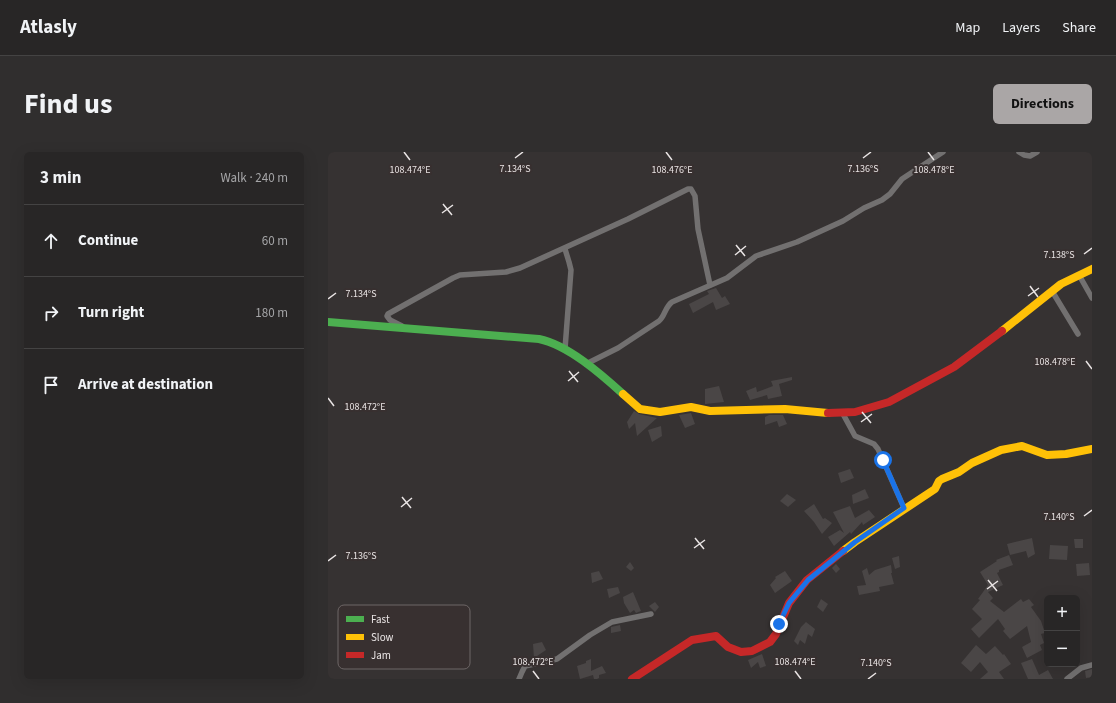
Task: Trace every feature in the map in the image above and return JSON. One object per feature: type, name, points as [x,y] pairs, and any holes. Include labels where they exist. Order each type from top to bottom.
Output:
[{"type":"street","points":[[586,364],[618,348],[660,320],[668,305],[672,302],[730,276],[756,256],[843,221],[864,208],[882,200],[890,194],[902,179],[944,152]]},
{"type":"street","points":[[1019,152],[1030,156],[1037,152]]},
{"type":"street","points":[[404,327],[390,320],[387,316],[388,314],[453,278],[466,274],[513,271],[564,249],[684,191],[691,190],[695,196],[698,229],[710,286]]},
{"type":"street","points":[[564,249],[571,270],[565,349]]},
{"type":"street","points":[[328,322],[539,339],[565,349],[609,381],[637,408],[655,412],[664,412],[691,407],[710,411],[785,409],[843,414],[878,406],[954,367],[1052,291],[1065,282],[1092,269]]},
{"type":"street","points":[[1080,275],[1092,298]]},
{"type":"street","points":[[1052,291],[1078,334]]},
{"type":"street","points":[[843,414],[855,436],[874,444],[878,448],[904,508]]},
{"type":"street","points":[[632,679],[666,656],[694,640],[716,636],[728,647],[744,652],[752,651],[770,642],[776,634],[789,603],[808,580],[855,542],[904,508],[935,489],[940,480],[959,472],[972,463],[998,450],[1022,446],[1048,455],[1066,454],[1092,449]]},
{"type":"street","points":[[519,679],[525,666],[557,660],[590,635],[612,622],[651,614]]},
{"type":"street","points":[[1067,679],[1081,668],[1092,665]]},
{"type":"building","points":[[716,288],[722,298],[725,296],[730,304],[716,310],[713,302],[693,313],[689,304],[709,294],[707,291]]},
{"type":"building","points":[[792,377],[792,380],[779,384],[782,396],[768,399],[767,395],[750,400],[746,391],[756,387],[757,392],[773,386],[771,381]]},
{"type":"building","points":[[719,386],[724,402],[705,404],[705,389]]},
{"type":"building","points":[[634,411],[639,414],[657,418],[637,436],[635,423],[629,429],[627,422]]},
{"type":"building","points":[[691,413],[695,424],[685,428],[679,415]]},
{"type":"building","points":[[769,415],[783,415],[787,424],[779,427],[777,421],[765,425],[765,417]]},
{"type":"building","points":[[661,426],[662,436],[652,442],[648,430]]},
{"type":"building","points":[[850,469],[854,478],[841,483],[838,473]]},
{"type":"building","points":[[865,489],[869,498],[853,504],[852,495]]},
{"type":"building","points":[[787,494],[796,500],[788,507],[780,501]]},
{"type":"building","points":[[814,504],[823,519],[825,518],[832,523],[822,534],[804,511]]},
{"type":"building","points":[[850,506],[855,518],[869,510],[875,517],[863,525],[862,522],[851,534],[850,532],[834,546],[828,537],[840,530],[844,533],[833,512]]},
{"type":"building","points":[[1032,538],[1035,554],[1028,558],[1026,551],[1010,555],[1007,544]]},
{"type":"building","points":[[1074,539],[1083,539],[1083,548],[1075,548]]},
{"type":"building","points":[[1050,545],[1068,546],[1067,560],[1049,559]]},
{"type":"building","points":[[1009,555],[1013,565],[999,570],[997,573],[1003,585],[988,592],[993,598],[990,601],[1004,612],[1021,599],[1023,602],[1029,599],[1034,605],[1031,607],[1041,621],[1044,630],[1044,633],[1041,634],[1044,643],[1040,645],[1042,650],[1027,658],[1022,647],[1031,642],[1027,626],[1010,639],[1003,631],[1005,629],[998,619],[979,638],[971,629],[982,619],[972,609],[980,600],[978,599],[988,585],[980,572],[997,561],[996,560]]},
{"type":"building","points":[[899,556],[900,567],[895,569],[892,558]]},
{"type":"building","points":[[630,562],[634,568],[631,571],[626,567]]},
{"type":"building","points":[[1089,563],[1090,575],[1077,576],[1076,564]]},
{"type":"building","points":[[836,564],[840,569],[836,573],[832,568]]},
{"type":"building","points":[[891,565],[891,573],[894,584],[879,587],[880,591],[859,595],[857,586],[866,585],[862,571],[867,568],[869,575],[875,570]]},
{"type":"building","points":[[599,571],[603,579],[592,583],[591,573]]},
{"type":"building","points":[[785,571],[792,581],[775,593],[770,585],[776,578],[775,577]]},
{"type":"building","points":[[618,587],[620,593],[609,598],[607,589]]},
{"type":"building","points":[[633,592],[641,611],[636,613],[634,610],[630,613],[624,603],[623,597]]},
{"type":"building","points":[[821,599],[828,604],[823,612],[817,607]]},
{"type":"building","points":[[655,602],[659,607],[655,612],[649,606]]},
{"type":"building","points":[[806,622],[815,629],[812,637],[808,634],[805,644],[800,640],[798,645],[794,641],[801,627]]},
{"type":"building","points":[[620,625],[621,631],[611,633],[611,627]]},
{"type":"building","points":[[542,642],[546,650],[534,658],[533,644]]},
{"type":"building","points":[[976,645],[986,654],[995,646],[1003,655],[1004,654],[1011,664],[999,672],[1004,679],[980,679],[988,672],[980,662],[971,672],[961,663]]},
{"type":"building","points":[[762,654],[766,666],[760,668],[758,662],[751,668],[748,660]]},
{"type":"building","points":[[591,659],[591,671],[602,666],[606,673],[599,675],[599,678],[597,679],[594,679],[593,675],[580,679],[577,666],[586,663],[586,661]]},
{"type":"building","points":[[1032,659],[1039,675],[1048,670],[1053,679],[1028,679],[1021,663]]},
{"type":"building","points":[[1092,669],[1092,677],[1086,678],[1085,671]]},
{"type":"traffic: fast","points":[[328,322],[539,339],[561,347],[584,361],[623,394]]},
{"type":"traffic: slow","points":[[1002,331],[1061,284],[1092,269]]},
{"type":"traffic: slow","points":[[623,394],[640,409],[660,412],[691,407],[710,411],[785,409],[828,413]]},
{"type":"traffic: slow","points":[[843,551],[935,489],[939,481],[942,479],[959,472],[972,463],[1001,450],[1022,446],[1047,455],[1066,454],[1092,449]]},
{"type":"traffic: jam","points":[[828,413],[855,412],[889,402],[954,367],[1002,331]]},
{"type":"traffic: jam","points":[[632,679],[692,640],[716,636],[728,647],[741,652],[752,651],[770,642],[776,634],[789,603],[807,580],[843,551]]},
{"type":"route","points":[[779,624],[785,609],[808,580],[855,542],[904,508],[883,460]]}]
